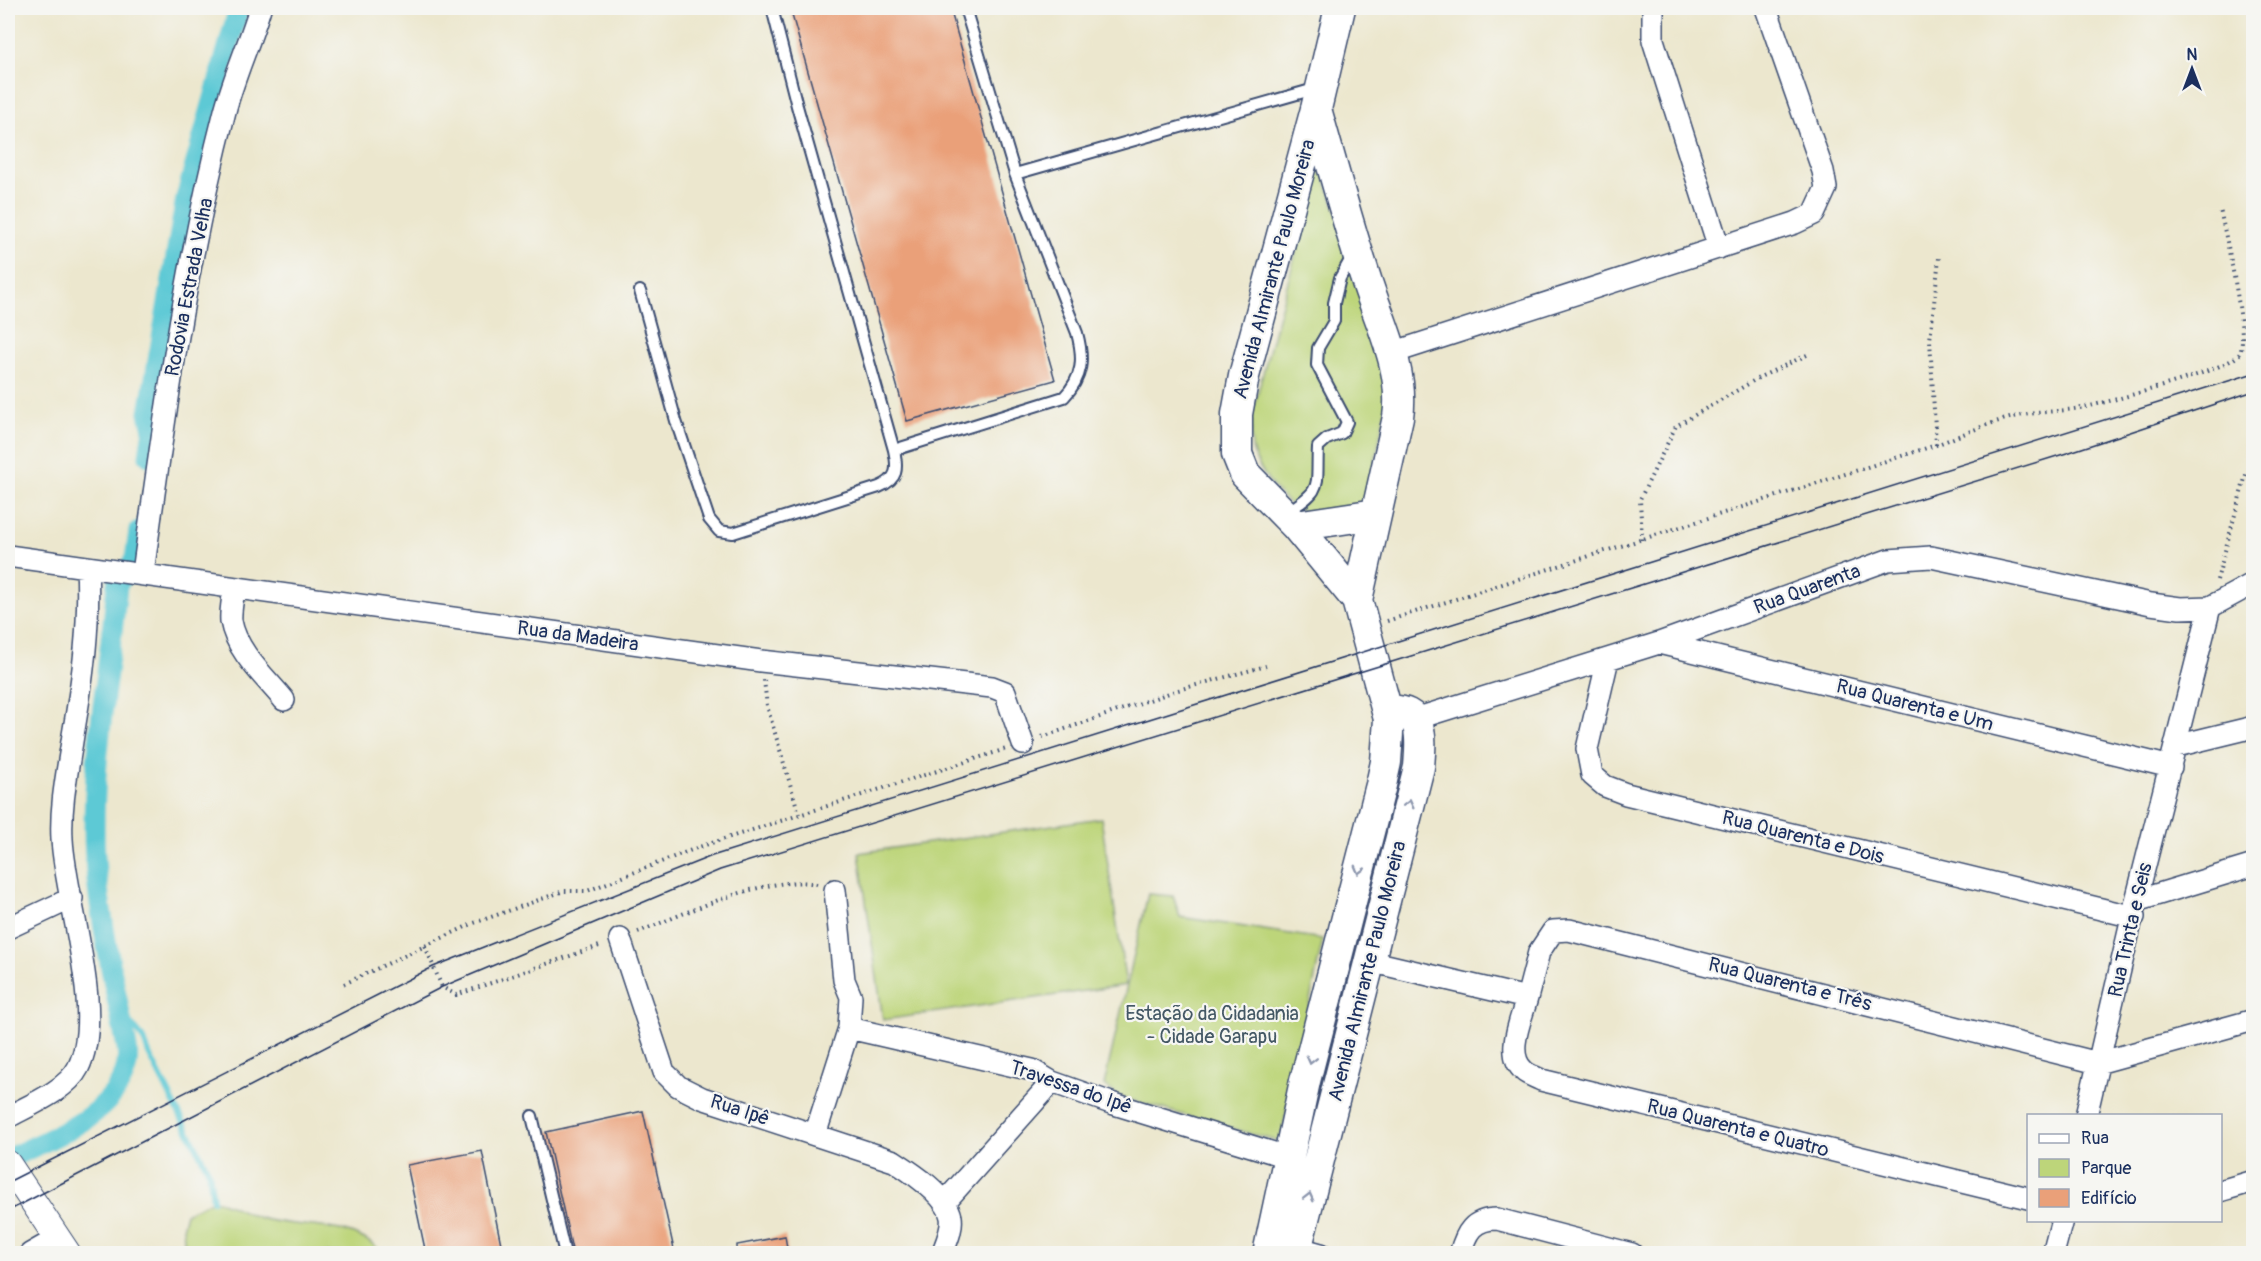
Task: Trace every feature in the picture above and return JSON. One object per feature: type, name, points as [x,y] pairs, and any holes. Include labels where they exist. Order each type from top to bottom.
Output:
[{"type":"main road","name":"Avenida Almirante Paulo Moreira","points":[[1295,1252],[1419,767],[1420,736],[1401,715],[1360,615],[1290,520],[1245,474],[1237,454],[1237,414],[1244,376],[1340,8]]},
{"type":"main road","name":"Avenida Almirante Paulo Moreira","points":[[1318,98],[1357,249],[1397,372],[1400,402],[1376,513],[1360,615]]},
{"type":"main road","points":[[1290,520],[1376,513]]},
{"type":"main road","name":"Avenida Almirante Paulo Moreira","points":[[1295,1252],[1290,1158],[1305,1081],[1386,762],[1389,736],[1401,715]]},
{"type":"main road","points":[[1325,1006],[1356,1013]]},
{"type":"street","name":"Rodovia Estrada Velha","points":[[139,572],[200,221],[225,109],[260,8]]},
{"type":"street","points":[[1653,8],[1653,40],[1719,248]]},
{"type":"street","points":[[1392,354],[1795,223],[1814,214],[1826,189],[1823,171],[1766,8]]},
{"type":"street","name":"Rua da Madeira","points":[[8,555],[761,661],[999,688],[1009,700],[1023,744]]},
{"type":"street","name":"Rua Quarenta","points":[[1401,715],[1608,659],[1659,643],[1888,560],[1909,557],[1931,557],[1955,561],[2151,604],[2180,608],[2210,607]]},
{"type":"street","points":[[8,1117],[56,1090],[78,1070],[87,1037],[86,1010],[72,898],[62,839],[65,781],[86,656],[92,567]]},
{"type":"street","points":[[2210,607],[2253,583]]},
{"type":"street","points":[[234,588],[231,619],[234,632],[242,648],[284,700]]},
{"type":"street","name":"Rua Trinta e Seis","points":[[2086,1114],[2210,607]]},
{"type":"street","name":"Rua Quarenta e Um","points":[[1659,643],[2171,767]]},
{"type":"street","name":"Rua Quarenta e Dois","points":[[1608,659],[1587,749],[1592,775],[1605,786],[1626,794],[2135,909]]},
{"type":"street","points":[[2176,746],[2253,727]]},
{"type":"street","points":[[2135,909],[2253,865]]},
{"type":"street","points":[[815,1135],[849,1028],[851,997],[844,980],[835,890]]},
{"type":"street","points":[[8,928],[72,898]]},
{"type":"street","name":"Rua Quarenta e Três","points":[[1527,998],[1544,940],[1553,931],[1569,930],[2098,1063],[2253,1020]]},
{"type":"street","name":"Rua Ipê","points":[[620,939],[664,1072],[678,1086],[702,1098],[894,1161],[918,1176],[944,1203]]},
{"type":"street","points":[[1369,961],[1527,998]]},
{"type":"street","name":"Rua Quarenta e Quatro","points":[[1527,998],[1515,1043],[1516,1060],[1524,1071],[1541,1080],[2027,1198]]},
{"type":"street","name":"Travessa do Ipê","points":[[849,1028],[1032,1070],[1052,1082],[1290,1158]]},
{"type":"street","points":[[942,1254],[949,1238],[951,1217],[944,1203],[1052,1082]]},
{"type":"street","points":[[8,1165],[63,1246],[30,1254]]},
{"type":"street","points":[[2222,1190],[2253,1181]]},
{"type":"street","points":[[1460,1254],[1466,1235],[1474,1224],[1484,1219],[1497,1219],[1632,1254]]},
{"type":"street","points":[[2053,1254],[2062,1222]]},
{"type":"lane","points":[[640,291],[676,421],[709,519],[719,531],[733,533],[889,483],[897,471],[894,450],[797,106],[772,8]]},
{"type":"lane","points":[[894,450],[1064,397],[1076,384],[1081,370],[1083,353],[1077,333],[1015,174],[965,8]]},
{"type":"lane","points":[[1015,174],[1318,98]]},
{"type":"lane","points":[[1290,520],[1312,496],[1319,482],[1318,447],[1327,439],[1342,433],[1347,422],[1317,365],[1317,356],[1318,348],[1334,321],[1334,303],[1340,278],[1357,249]]},
{"type":"lane","points":[[532,1116],[565,1254]]},
{"type":"path","points":[[1360,615],[1642,540],[1936,445],[2015,416],[2084,408],[2230,363],[2240,352],[2242,329],[2220,209]]},
{"type":"path","points":[[1936,445],[1930,340],[1939,258]]},
{"type":"path","points":[[1642,540],[1640,499],[1676,426],[1760,377],[1808,355]]},
{"type":"path","points":[[2210,607],[2247,471]]},
{"type":"path","points":[[761,661],[767,706],[800,814]]},
{"type":"path","points":[[344,984],[474,923],[564,891],[587,891],[699,847],[1023,744],[1178,690],[1266,666]]},
{"type":"green space","points":[[1320,164],[1393,372],[1366,507],[1313,513],[1298,509],[1290,503],[1265,476],[1254,455],[1251,433],[1253,410]]},
{"type":"green space","points":[[1101,818],[1126,985],[883,1020],[859,853]]},
{"type":"green space","name":"Estação da Cidadania - Cidade Garapu","points":[[1148,894],[1173,896],[1180,917],[1323,939],[1280,1142],[1120,1097],[1104,1085]]},
{"type":"green space","points":[[213,1200],[275,1222],[341,1230],[370,1242],[382,1253],[185,1253],[183,1225],[186,1213]]},
{"type":"building","points":[[790,8],[950,8],[1055,380],[907,421]]},
{"type":"building","points":[[643,1111],[675,1254],[573,1254],[546,1132]]},
{"type":"building","points":[[482,1151],[503,1254],[426,1254],[407,1165]]},
{"type":"building","points":[[785,1236],[788,1254],[737,1254],[737,1245]]},
{"type":"waterway","points":[[149,456],[153,429],[149,413],[186,198],[239,8]]},
{"type":"waterway","points":[[8,1159],[75,1126],[91,1115],[117,1088],[127,1065],[126,1043],[99,897],[94,845],[94,808],[96,771],[117,585],[135,559],[139,531]]},
{"type":"waterway","points":[[120,1017],[142,1037],[209,1172],[213,1200]]},
{"type":"tram line","points":[[8,1182],[433,967],[712,856],[2254,373]]},
{"type":"tram line","points":[[8,1211],[442,987],[720,870],[2070,452],[2254,391]]}]
